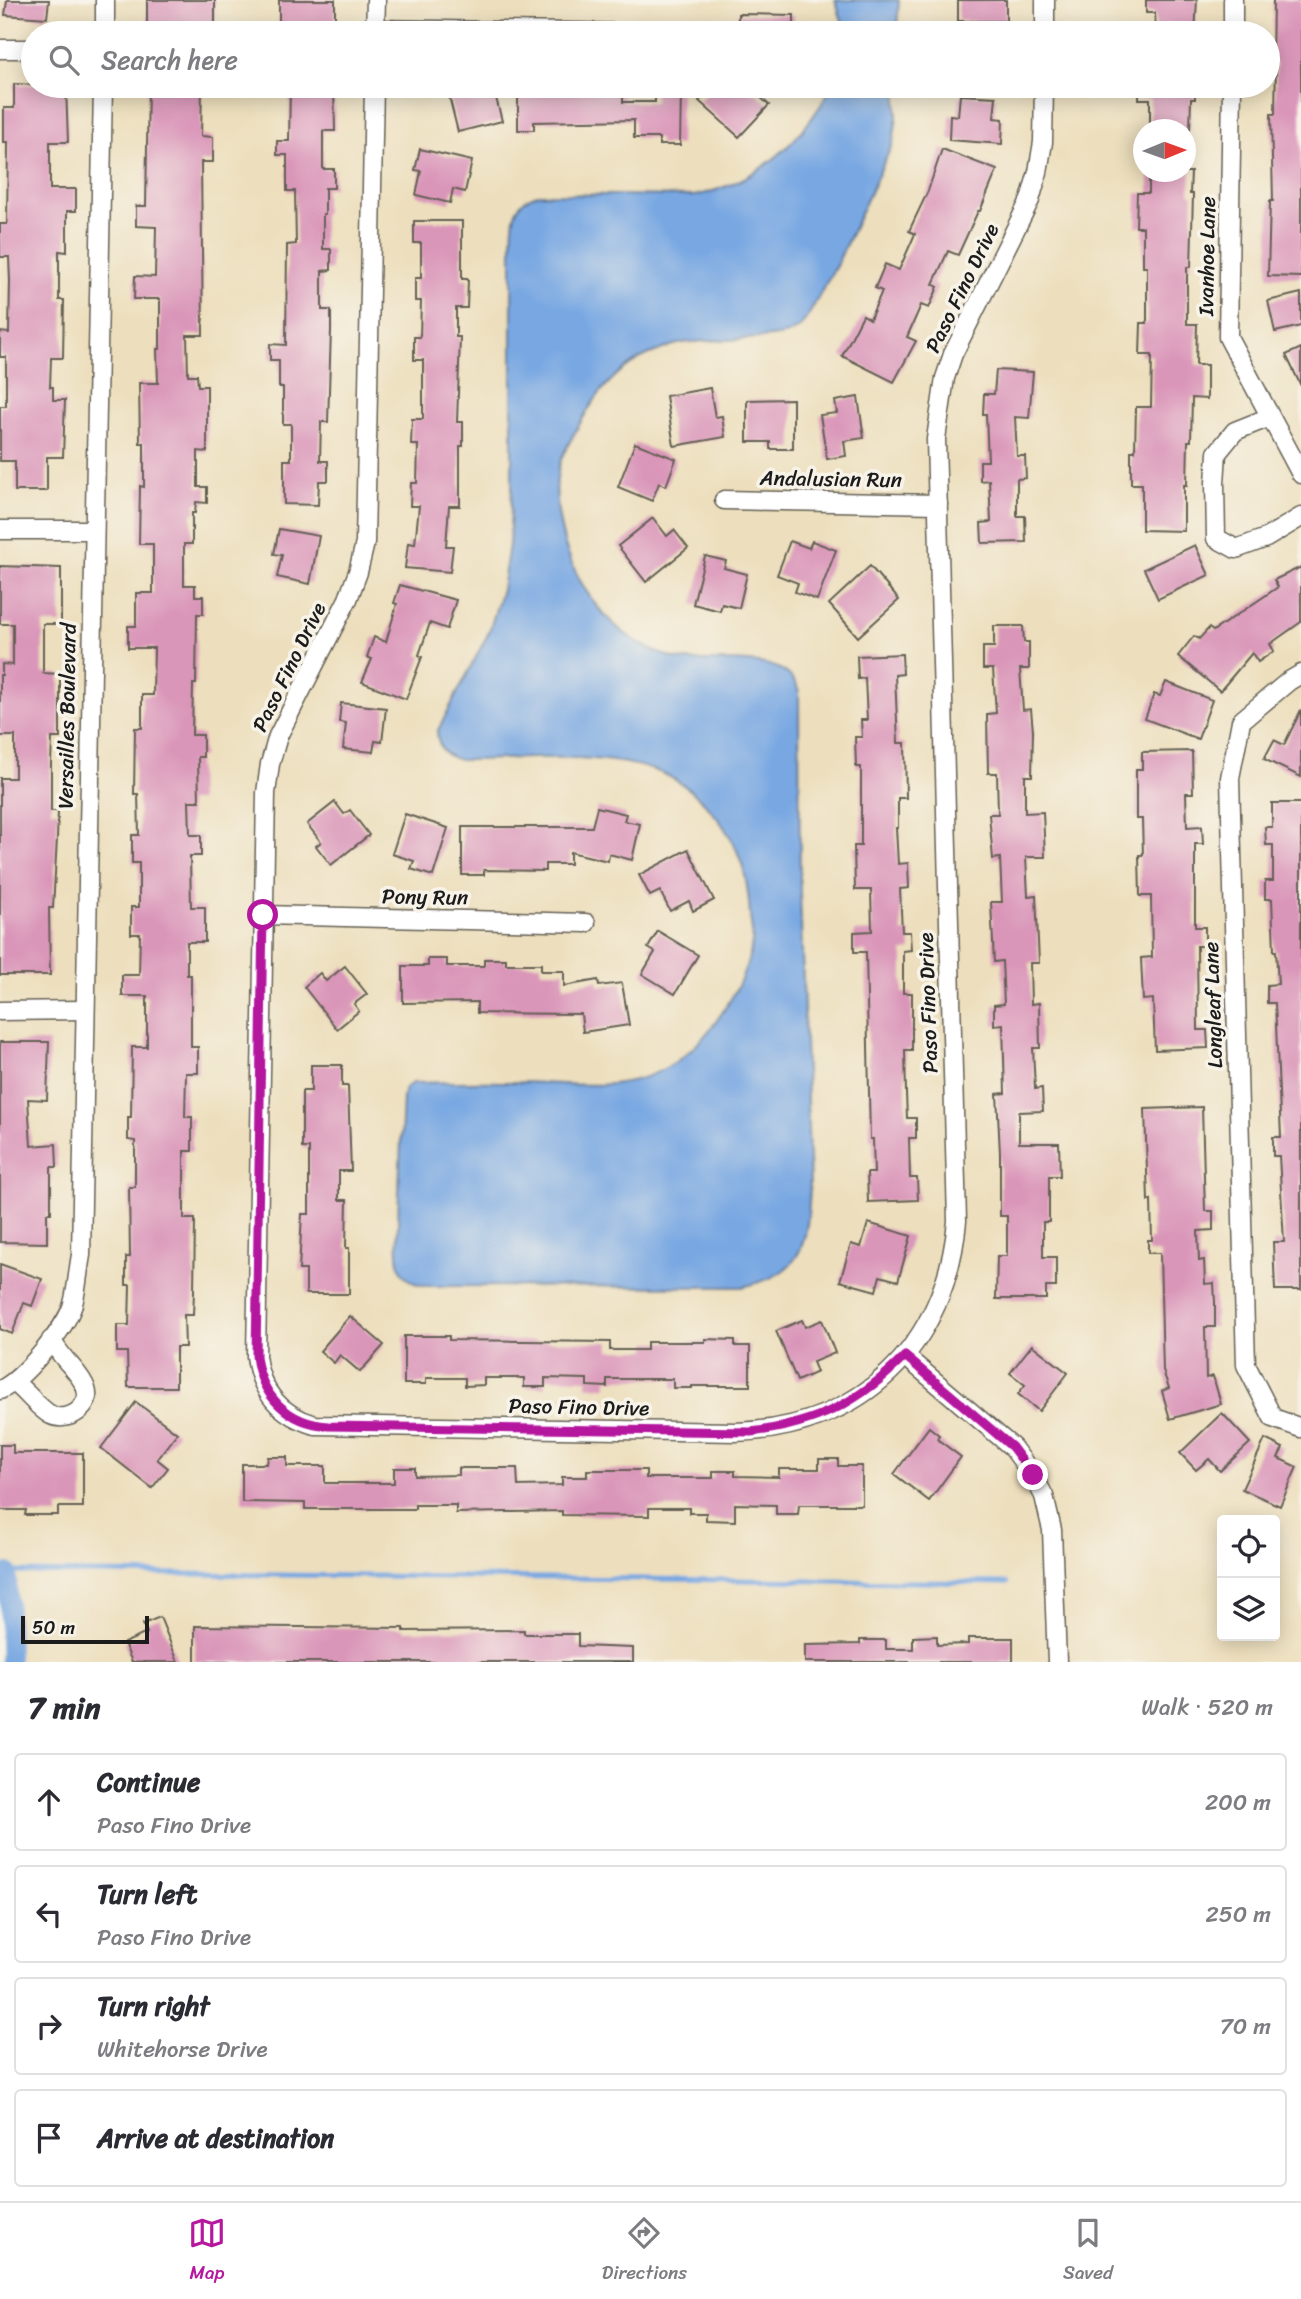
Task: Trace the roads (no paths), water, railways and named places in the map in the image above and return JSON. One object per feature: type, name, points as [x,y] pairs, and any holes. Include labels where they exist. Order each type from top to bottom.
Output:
[{"type":"street","points":[[104,21],[105,0]]},
{"type":"street","points":[[375,21],[376,0]]},
{"type":"street","points":[[1045,0],[1045,21]]},
{"type":"street","points":[[1233,0],[1233,21]]},
{"type":"street","points":[[0,49],[21,49]]},
{"type":"street","name":"Versailles Boulevard","points":[[51,1340],[86,1384],[88,1394],[85,1403],[72,1415],[51,1415],[7,1386],[40,1356],[73,1306],[80,1255],[103,98]]},
{"type":"street","name":"Paso Fino Drive","points":[[374,98],[365,543],[348,599],[278,736],[266,793],[257,1368],[272,1399],[291,1416],[315,1425],[751,1432],[809,1421],[862,1395],[885,1376],[905,1356],[937,1306],[954,1250],[957,1221],[936,439],[945,378],[968,321],[1030,200],[1043,142],[1044,98]]},
{"type":"street","name":"Ivanhoe Lane","points":[[1232,98],[1228,337],[1301,474]]},
{"type":"street","points":[[1270,416],[1236,431],[1217,453],[1216,538],[1236,549],[1266,538],[1301,517]]},
{"type":"street","name":"Andalusian Run","points":[[724,500],[938,503]]},
{"type":"street","points":[[0,530],[94,530]]},
{"type":"street","name":"Longleaf Lane","points":[[1301,674],[1241,721],[1230,778],[1246,1365],[1273,1418],[1301,1428]]},
{"type":"street","name":"Pony Run","points":[[263,915],[586,923]]},
{"type":"street","points":[[0,1011],[84,1010]]},
{"type":"street","points":[[905,1356],[1012,1447],[1033,1475],[1044,1496],[1052,1530],[1057,1662]]},
{"type":"water","points":[[835,0],[899,0],[898,21],[842,21]]},
{"type":"water","points":[[825,98],[897,98],[893,143],[837,264],[808,316],[800,327],[788,334],[670,346],[641,358],[626,368],[601,392],[581,421],[560,463],[556,485],[559,519],[571,561],[590,597],[617,627],[632,639],[670,657],[685,660],[743,661],[779,668],[791,677],[799,692],[800,892],[810,1187],[804,1240],[799,1253],[779,1273],[742,1287],[417,1284],[402,1271],[398,1251],[405,1088],[413,1083],[463,1082],[613,1084],[651,1075],[683,1056],[710,1029],[742,977],[752,942],[746,883],[737,850],[710,809],[686,787],[659,772],[637,765],[587,759],[460,760],[446,754],[439,743],[437,732],[489,632],[502,589],[509,545],[512,487],[512,247],[515,215],[522,202],[538,194],[694,196],[717,190],[739,181],[776,157],[792,142]]},
{"type":"waterway","points":[[8,1572],[1007,1583]]},
{"type":"waterway","points":[[8,1572],[10,1662]]}]
